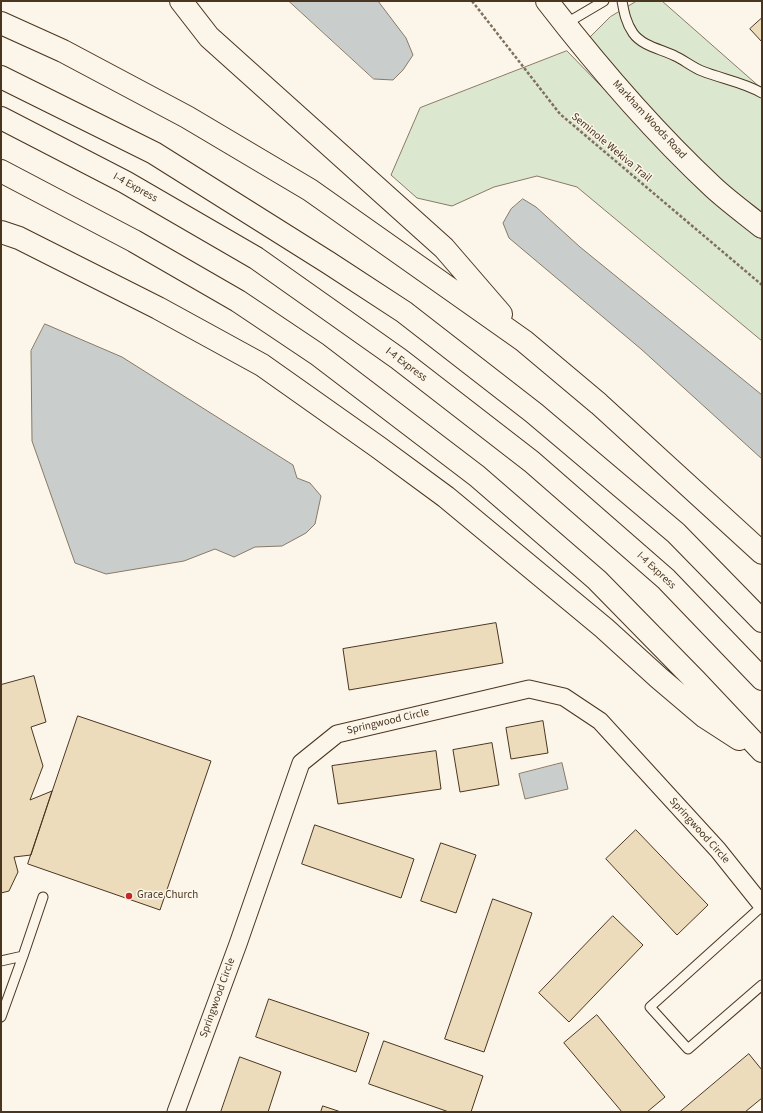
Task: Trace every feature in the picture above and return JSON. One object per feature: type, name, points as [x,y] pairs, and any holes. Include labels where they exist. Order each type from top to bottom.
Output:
[{"type":"main road","points":[[181,1],[209,37],[444,248],[524,341]]},
{"type":"main road","name":"Markham Woods Road","points":[[547,1],[643,116],[714,188],[762,227]]},
{"type":"main road","points":[[1,23],[63,51],[187,117],[310,190],[524,341],[599,404],[762,553]]},
{"type":"main road","points":[[1,77],[154,153],[404,312],[534,413],[676,533],[762,622]]},
{"type":"main road","name":"I-4 Express","points":[[1,118],[125,182],[256,258],[399,359],[532,462],[666,579],[762,679]]},
{"type":"main road","points":[[1,171],[134,241],[238,301],[317,354],[464,466],[597,580],[696,681],[762,752]]},
{"type":"main road","points":[[1,232],[19,238],[158,308],[262,365],[446,498],[604,628],[705,717],[762,752]]},
{"type":"street","name":"Springwood Circle","points":[[176,1112],[238,944],[301,763],[336,734],[529,689],[564,697],[600,721],[718,850],[762,905]]},
{"type":"lane","points":[[565,24],[604,1]]},
{"type":"lane","points":[[622,1],[625,16],[633,33],[645,43],[676,56],[701,71],[734,81],[762,93]]},
{"type":"lane","points":[[1,1017],[43,897]]},
{"type":"lane","points":[[762,905],[650,1007],[688,1049],[762,985]]},
{"type":"lane","points":[[1,961],[23,956]]},
{"type":"path","name":"Seminole Wekiva Trail","points":[[472,1],[560,114],[762,285]]},
{"type":"green space","points":[[637,1],[662,1],[762,89],[762,214],[721,181],[645,104],[589,38],[610,17]]},
{"type":"green space","points":[[567,51],[707,195],[762,240],[762,341],[577,187],[537,176],[494,187],[452,206],[417,198],[391,175],[420,108]]},
{"type":"shaded area","points":[[289,1],[378,1],[406,38],[413,55],[403,70],[393,80],[374,79]]},
{"type":"shaded area","points":[[523,199],[536,207],[580,247],[762,395],[762,459],[641,349],[509,238],[503,223],[511,209]]},
{"type":"shaded area","points":[[45,324],[122,357],[293,465],[297,478],[310,483],[321,496],[315,524],[306,533],[282,546],[255,547],[234,557],[215,549],[184,561],[106,574],[75,563],[32,441],[31,351]]},
{"type":"shaded area","points":[[562,763],[568,789],[525,799],[519,774]]},
{"type":"building","points":[[762,18],[762,42],[750,29]]},
{"type":"building","points":[[496,623],[503,663],[349,690],[343,649]]},
{"type":"building","points":[[34,676],[46,722],[31,727],[43,766],[30,800],[52,791],[31,855],[14,857],[18,872],[9,891],[1,893],[1,685]]},
{"type":"building","points":[[78,716],[211,761],[160,910],[28,864]]},
{"type":"building","points":[[543,721],[548,753],[511,759],[506,728]]},
{"type":"building","points":[[492,743],[499,785],[460,792],[453,750]]},
{"type":"building","points":[[436,751],[441,789],[338,804],[332,766]]},
{"type":"building","points":[[315,825],[414,859],[401,898],[302,864]]},
{"type":"building","points":[[636,830],[708,905],[677,935],[606,859]]},
{"type":"building","points":[[441,843],[476,855],[456,913],[421,901]]},
{"type":"building","points":[[493,899],[532,913],[484,1052],[445,1039]]},
{"type":"building","points":[[613,916],[643,945],[569,1022],[539,993]]},
{"type":"building","points":[[269,999],[369,1033],[356,1072],[256,1037]]},
{"type":"building","points":[[597,1015],[665,1097],[647,1112],[622,1112],[564,1043]]},
{"type":"building","points":[[384,1041],[483,1076],[471,1112],[449,1112],[369,1084]]},
{"type":"building","points":[[749,1054],[762,1070],[762,1098],[745,1112],[680,1112]]},
{"type":"building","points":[[240,1057],[281,1072],[268,1112],[221,1112]]},
{"type":"building","points":[[323,1106],[341,1112],[321,1112]]},
{"type":"place","name":"Grace Church","points":[[129,896]]}]
